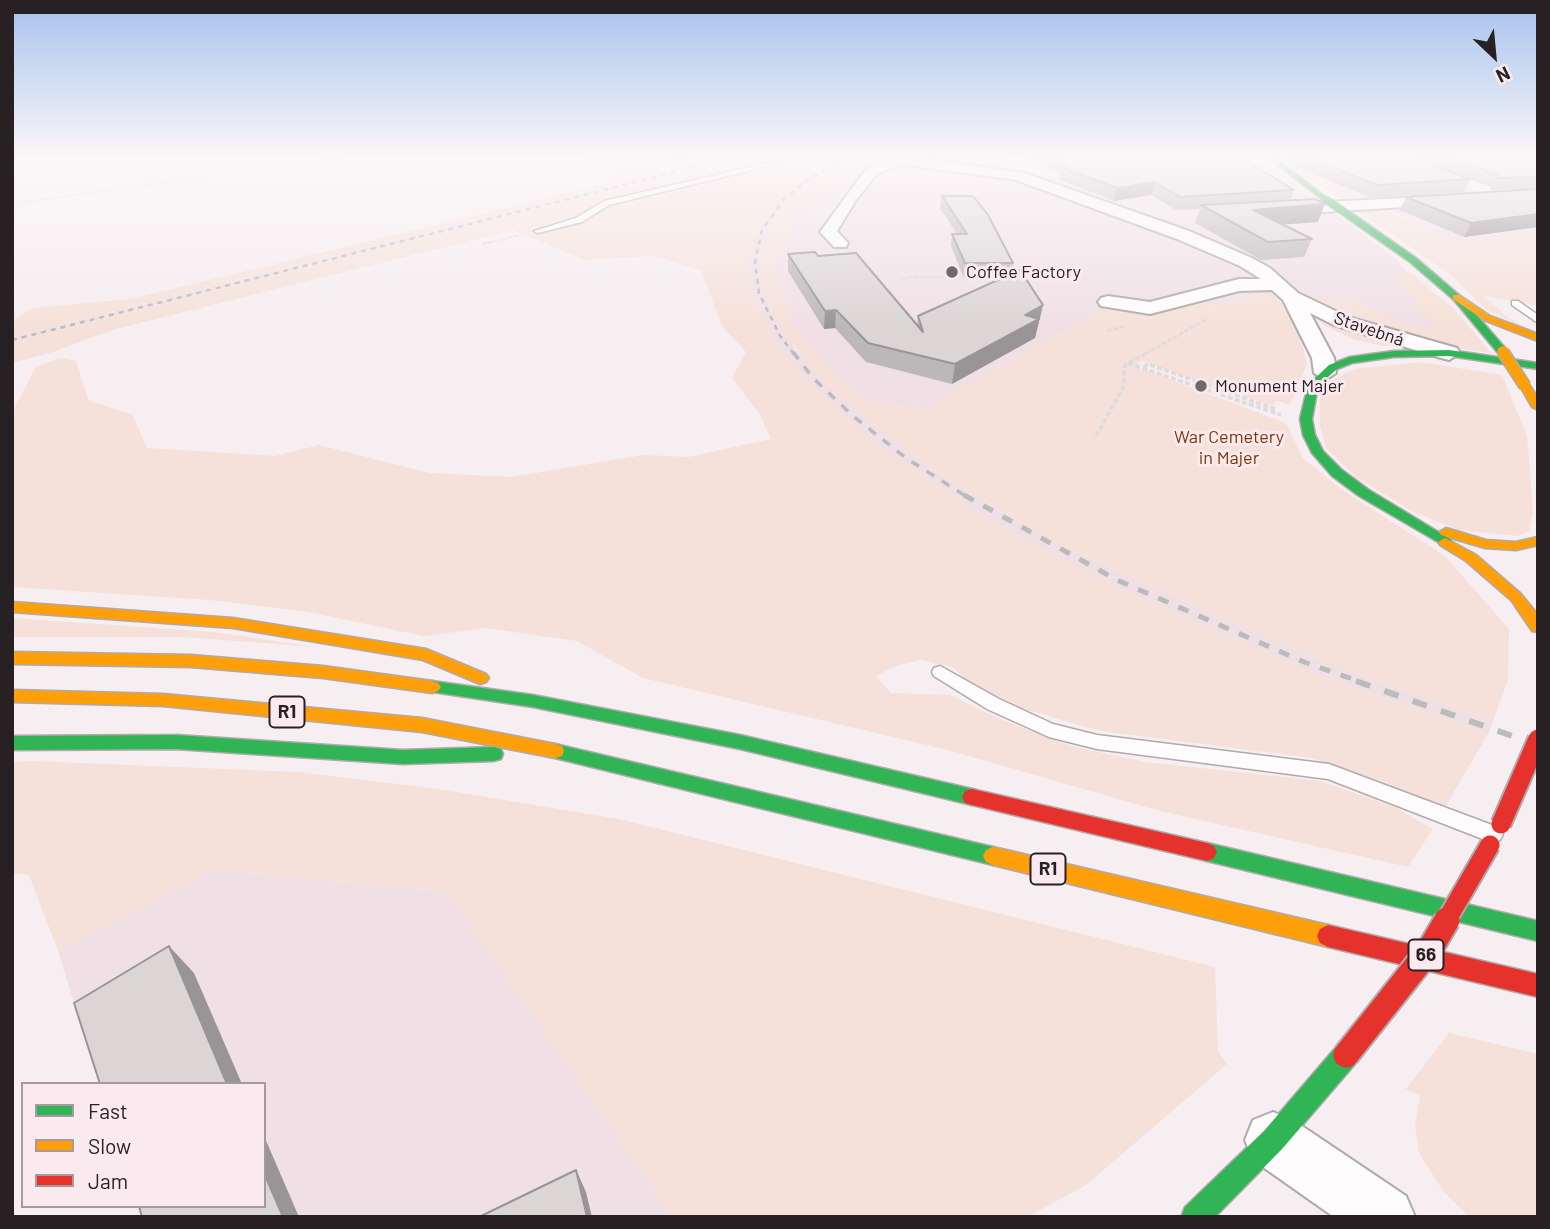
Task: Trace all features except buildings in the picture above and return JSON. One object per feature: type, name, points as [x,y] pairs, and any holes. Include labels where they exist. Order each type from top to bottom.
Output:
[{"type":"main road","points":[[1346,213],[1413,260],[1478,319],[1502,351],[1532,381],[1538,407]]},
{"type":"main road","points":[[1456,297],[1487,318],[1538,338]]},
{"type":"main road","points":[[1538,366],[1449,353],[1394,354],[1350,360],[1325,373],[1313,385],[1307,402],[1306,419],[1309,435],[1318,453],[1337,473],[1471,558],[1516,597],[1538,627]]},
{"type":"main road","points":[[1394,354],[1532,381]]},
{"type":"main road","points":[[1401,515],[1485,544],[1516,546],[1538,541]]},
{"type":"main road","points":[[12,607],[58,608],[233,623],[426,655],[533,701]]},
{"type":"main road","name":"R1","points":[[12,658],[191,662],[323,672],[533,701],[753,745],[1538,931]]},
{"type":"main road","name":"R1","points":[[12,696],[163,700],[422,725],[559,752],[1538,986]]},
{"type":"main road","name":"66","points":[[1195,1217],[1273,1140],[1346,1055],[1430,949],[1496,835],[1538,738]]},
{"type":"main road","points":[[12,743],[176,742],[402,757],[559,752]]},
{"type":"street","points":[[840,213],[828,232],[840,243]]},
{"type":"street","name":"Stavebná","points":[[1123,213],[1246,262],[1285,290],[1341,321],[1449,353]]},
{"type":"street","name":"Stavebná","points":[[1139,219],[1171,216]]},
{"type":"street","points":[[1108,302],[1128,307],[1150,308],[1239,285],[1285,290]]},
{"type":"street","name":"Stavebná","points":[[1285,290],[1323,358],[1325,373]]},
{"type":"street","name":"Stavebná","points":[[1304,321],[1394,354]]},
{"type":"street","points":[[1273,1140],[1385,1217]]},
{"type":"lane","points":[[538,231],[579,220],[590,213]]},
{"type":"lane","points":[[1538,314],[1518,306],[1538,320]]},
{"type":"lane","points":[[940,672],[993,705],[1049,730],[1097,742],[1329,772],[1496,835]]},
{"type":"path","points":[[482,244],[538,231]]},
{"type":"path","points":[[902,280],[907,277],[989,276],[1002,280]]},
{"type":"path","points":[[1096,436],[1123,388],[1125,365],[1208,319]]},
{"type":"path","points":[[1128,363],[1275,409]]},
{"type":"path","points":[[1142,368],[1149,364],[1269,414],[1306,419]]},
{"type":"path","points":[[1173,375],[1230,395],[1227,397],[1171,377],[1173,375]]},
{"type":"path","points":[[1173,375],[1179,377]]},
{"type":"path","points":[[1269,414],[1280,400]]},
{"type":"shaded area","points":[[503,213],[515,213],[12,342],[12,337]]},
{"type":"shaded area","points":[[766,213],[783,213],[765,295],[795,349],[848,403],[928,467],[1047,538],[1123,574],[1330,664],[1493,721],[1488,734],[1323,677],[1111,585],[1033,545],[972,509],[866,436],[801,376],[767,328],[753,296],[748,261],[758,226]]},
{"type":"shaded area","points":[[798,213],[1335,213],[1396,259],[1461,338],[1402,331],[1326,305],[1301,291],[1246,289],[1259,294],[1213,307],[1149,313],[1135,314],[1109,307],[925,408],[871,402],[831,372],[792,321],[774,264]]},
{"type":"shaded area","points":[[1395,213],[1538,213],[1538,233],[1452,243]]},
{"type":"shaded area","points":[[215,870],[446,892],[673,1217],[140,1217],[138,1208],[266,1208],[266,1082],[98,1082],[58,951]]},
{"type":"green space","points":[[485,213],[502,213],[12,337],[12,322],[32,308],[130,299]]},
{"type":"green space","points":[[518,213],[766,213],[758,226],[748,261],[753,296],[767,328],[801,376],[866,436],[972,509],[1033,545],[1111,585],[1323,677],[1488,734],[1442,812],[1387,783],[1312,758],[1100,731],[1017,707],[967,681],[953,667],[921,660],[898,665],[876,676],[891,693],[950,695],[1002,720],[1071,746],[1145,762],[1320,781],[1392,806],[1433,829],[1408,867],[1160,811],[948,750],[643,678],[577,641],[486,628],[424,636],[308,612],[210,600],[12,587],[12,413],[35,368],[60,358],[76,361],[89,401],[132,414],[147,448],[275,456],[319,445],[429,473],[512,477],[644,455],[688,457],[771,439],[759,413],[732,378],[746,352],[722,326],[701,270],[654,256],[584,260],[513,230],[112,330],[53,352],[12,363],[12,342]]},
{"type":"green space","name":"War Cemetery in Majer","points":[[779,213],[798,213],[774,264],[792,321],[831,372],[871,402],[925,408],[1109,307],[1135,314],[1149,313],[1195,299],[1214,307],[1258,294],[1244,288],[1272,291],[1289,313],[1300,336],[1307,364],[1290,405],[1276,401],[1272,406],[1142,361],[1134,366],[1286,423],[1303,458],[1341,489],[1445,556],[1509,629],[1508,680],[1493,721],[1330,664],[1123,574],[1047,538],[928,467],[816,374],[780,327],[764,295],[760,261],[770,227]]},
{"type":"green space","points":[[1360,213],[1393,213],[1452,243],[1538,233],[1538,306],[1484,296],[1507,317],[1538,334],[1487,310],[1446,271]]},
{"type":"green space","points":[[1412,273],[1455,310],[1491,353],[1435,345],[1349,319],[1298,292],[1350,300],[1412,326],[1435,328],[1393,274]]},
{"type":"green space","points":[[1310,315],[1404,345],[1381,346],[1353,339],[1327,327]]},
{"type":"green space","points":[[1420,362],[1502,375],[1527,436],[1533,509],[1529,531],[1517,536],[1459,530],[1413,512],[1356,477],[1326,448],[1320,425],[1320,398],[1333,380],[1355,369]]},
{"type":"green space","points":[[12,618],[214,632],[316,647],[183,637],[12,637]]},
{"type":"green space","points":[[12,762],[297,772],[439,789],[619,819],[1215,967],[1218,1052],[1227,1064],[1086,1185],[1027,1217],[673,1217],[446,892],[215,870],[58,951],[29,875],[12,873]]},
{"type":"green space","points":[[1449,1033],[1538,1054],[1538,1217],[1469,1217],[1443,1191],[1419,1153],[1415,1126],[1420,1096],[1406,1089]]},
{"type":"railway","points":[[12,340],[512,213]]},
{"type":"railway","points":[[774,213],[762,230],[755,262],[759,293],[780,336],[794,354]]},
{"type":"railway","points":[[793,352],[813,378],[853,416],[906,458],[967,497]]},
{"type":"railway","points":[[964,495],[1117,580],[1304,662],[1361,682]]},
{"type":"railway","points":[[1356,681],[1538,745]]},
{"type":"traffic: fast","points":[[1346,213],[1350,216]]},
{"type":"traffic: fast","points":[[1350,216],[1413,260],[1456,297],[1502,351]]},
{"type":"traffic: fast","points":[[1445,542],[1364,493],[1337,473],[1318,453],[1309,435],[1306,419],[1313,385],[1333,367],[1350,360],[1394,354],[1449,353],[1538,366]]},
{"type":"traffic: fast","points":[[432,687],[533,701],[740,742],[972,797]]},
{"type":"traffic: fast","points":[[12,743],[176,742],[403,757],[494,754]]},
{"type":"traffic: fast","points":[[555,751],[993,856]]},
{"type":"traffic: fast","points":[[1207,852],[1538,931]]},
{"type":"traffic: fast","points":[[1195,1217],[1273,1140],[1346,1055]]},
{"type":"traffic: slow","points":[[1456,297],[1487,318],[1538,338]]},
{"type":"traffic: slow","points":[[1502,351],[1525,386]]},
{"type":"traffic: slow","points":[[1525,386],[1538,407]]},
{"type":"traffic: slow","points":[[1446,532],[1485,544],[1516,546],[1538,541]]},
{"type":"traffic: slow","points":[[1445,542],[1471,558],[1516,597],[1538,627]]},
{"type":"traffic: slow","points":[[12,607],[233,623],[426,655],[480,678]]},
{"type":"traffic: slow","points":[[12,658],[191,661],[323,672],[432,687]]},
{"type":"traffic: slow","points":[[12,696],[163,700],[422,725],[555,751]]},
{"type":"traffic: slow","points":[[993,856],[1328,936]]},
{"type":"traffic: jam","points":[[1501,824],[1538,739]]},
{"type":"traffic: jam","points":[[972,797],[1207,852]]},
{"type":"traffic: jam","points":[[1346,1055],[1430,949],[1490,845]]},
{"type":"traffic: jam","points":[[1328,936],[1538,986]]},
{"type":"place","name":"Coffee Factory","points":[[952,272]]},
{"type":"place","name":"Monument Majer","points":[[1201,386]]}]
